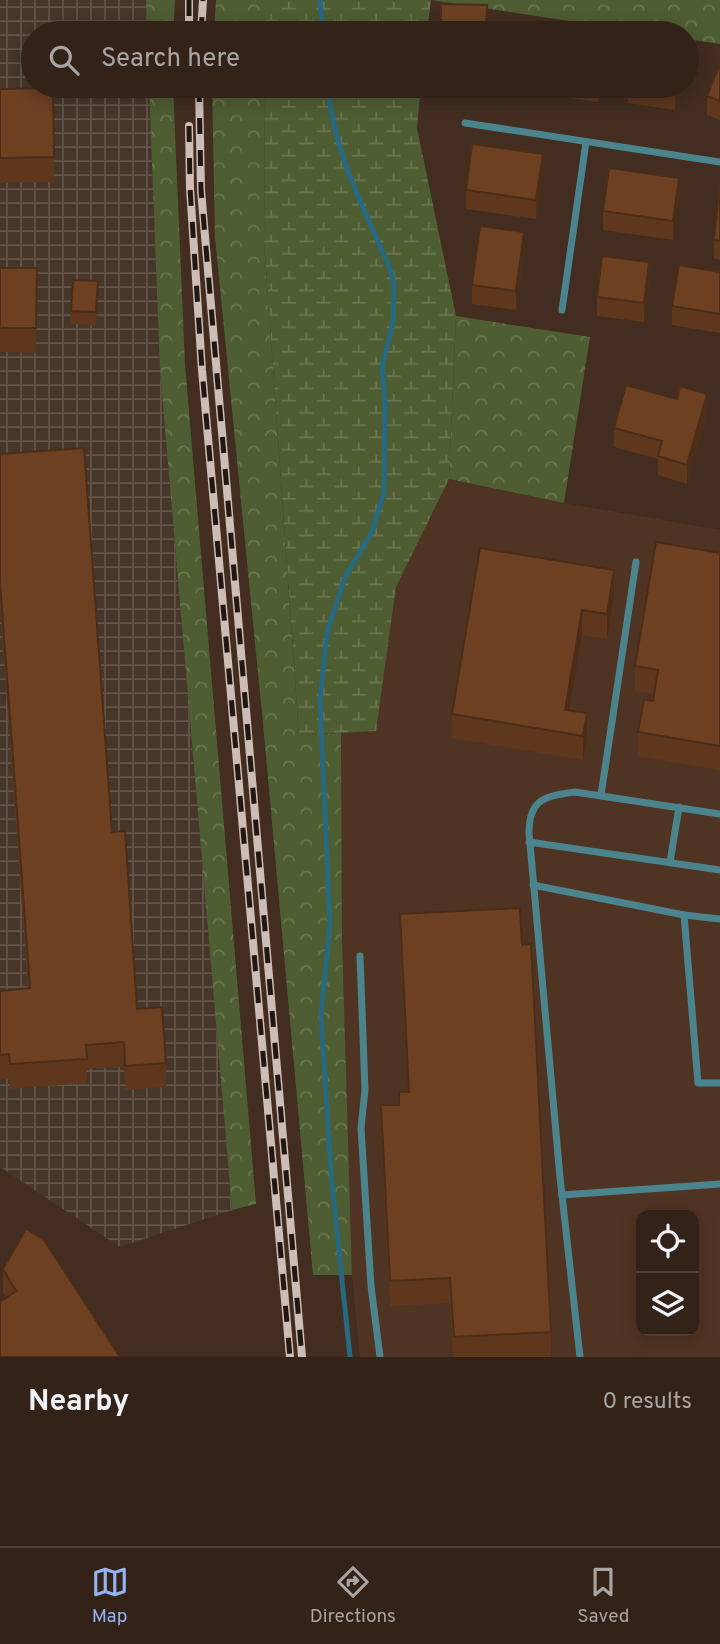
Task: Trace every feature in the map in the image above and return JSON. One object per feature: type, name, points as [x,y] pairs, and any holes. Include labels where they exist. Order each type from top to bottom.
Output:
[{"type":"lane","points":[[465,123],[720,162]]},
{"type":"lane","points":[[562,310],[586,142]]},
{"type":"lane","points":[[601,795],[636,562]]},
{"type":"lane","points":[[580,1357],[562,1195],[529,842],[529,816],[537,804],[553,795],[575,792],[720,814]]},
{"type":"lane","points":[[670,862],[679,807]]},
{"type":"lane","points":[[529,842],[720,870]]},
{"type":"lane","points":[[533,886],[684,915],[720,919]]},
{"type":"lane","points":[[684,915],[698,1083],[720,1083]]},
{"type":"lane","points":[[359,956],[365,1090],[361,1128],[371,1286],[380,1357]]},
{"type":"lane","points":[[562,1195],[720,1184]]},
{"type":"shaded area","points":[[0,0],[146,0],[147,21],[21,21],[21,98],[149,98],[160,370],[232,1210],[120,1247],[0,1167]]},
{"type":"shaded area","points":[[449,479],[564,503],[720,530],[720,1357],[360,1357],[352,1275],[342,938],[341,733],[376,730],[396,587]]},
{"type":"green space","points":[[146,0],[175,0],[174,21],[147,21]]},
{"type":"green space","points":[[216,0],[265,0],[265,21],[215,21]]},
{"type":"green space","points":[[265,0],[431,0],[428,21],[265,21]]},
{"type":"green space","points":[[431,0],[720,0],[720,44],[699,41],[699,21],[570,21]]},
{"type":"green space","points":[[149,98],[174,98],[185,364],[256,1204],[232,1210],[160,370]]},
{"type":"green space","points":[[212,98],[265,98],[264,242],[299,735],[341,733],[342,938],[352,1275],[313,1275],[215,237]]},
{"type":"green space","points":[[265,98],[420,98],[417,128],[456,316],[449,479],[396,587],[376,731],[299,735],[264,242]]},
{"type":"green space","points":[[456,316],[590,337],[564,503],[449,479]]},
{"type":"building","points":[[441,4],[487,5],[486,21],[441,21]]},
{"type":"building","points":[[720,64],[720,101],[707,96]]},
{"type":"building","points":[[0,89],[21,89],[21,98],[53,98],[54,157],[0,158]]},
{"type":"building","points":[[472,144],[543,154],[536,200],[466,190]]},
{"type":"building","points":[[609,168],[679,178],[673,221],[603,211]]},
{"type":"building","points":[[720,182],[720,241],[714,240]]},
{"type":"building","points":[[480,226],[524,232],[516,291],[472,285]]},
{"type":"building","points":[[602,256],[649,262],[644,303],[597,297]]},
{"type":"building","points":[[679,265],[720,272],[720,314],[672,306]]},
{"type":"building","points":[[0,268],[37,268],[36,328],[0,328]]},
{"type":"building","points":[[73,280],[98,281],[96,312],[71,311]]},
{"type":"building","points":[[626,385],[677,399],[680,386],[707,394],[687,465],[658,456],[662,441],[614,428]]},
{"type":"building","points":[[84,448],[112,832],[125,831],[137,1009],[162,1007],[166,1063],[125,1066],[124,1042],[86,1045],[87,1059],[10,1064],[9,1054],[0,1055],[0,991],[30,988],[0,582],[0,454]]},
{"type":"building","points":[[656,542],[720,553],[720,746],[638,732],[644,700],[653,701],[658,670],[635,666]]},
{"type":"building","points":[[480,548],[614,570],[607,614],[582,610],[565,710],[587,713],[583,736],[452,714]]},
{"type":"building","points":[[520,908],[522,945],[531,944],[551,1332],[454,1337],[450,1278],[390,1281],[381,1105],[399,1105],[399,1092],[409,1092],[400,914]]},
{"type":"building","points":[[26,1229],[44,1240],[120,1357],[0,1357],[0,1302],[16,1291],[3,1269]]},
{"type":"waterway","points":[[320,0],[322,21]]},
{"type":"waterway","points":[[330,98],[343,157],[391,271],[394,286],[393,323],[382,366],[385,402],[384,492],[372,532],[345,577],[327,633],[320,701],[330,924],[321,1014],[331,1174],[350,1357]]},
{"type":"railway","points":[[189,0],[189,21]]},
{"type":"railway","points":[[202,21],[203,0]]},
{"type":"railway","points":[[199,98],[201,190],[302,1357]]},
{"type":"railway","points":[[189,126],[190,188],[202,370],[290,1357]]}]
